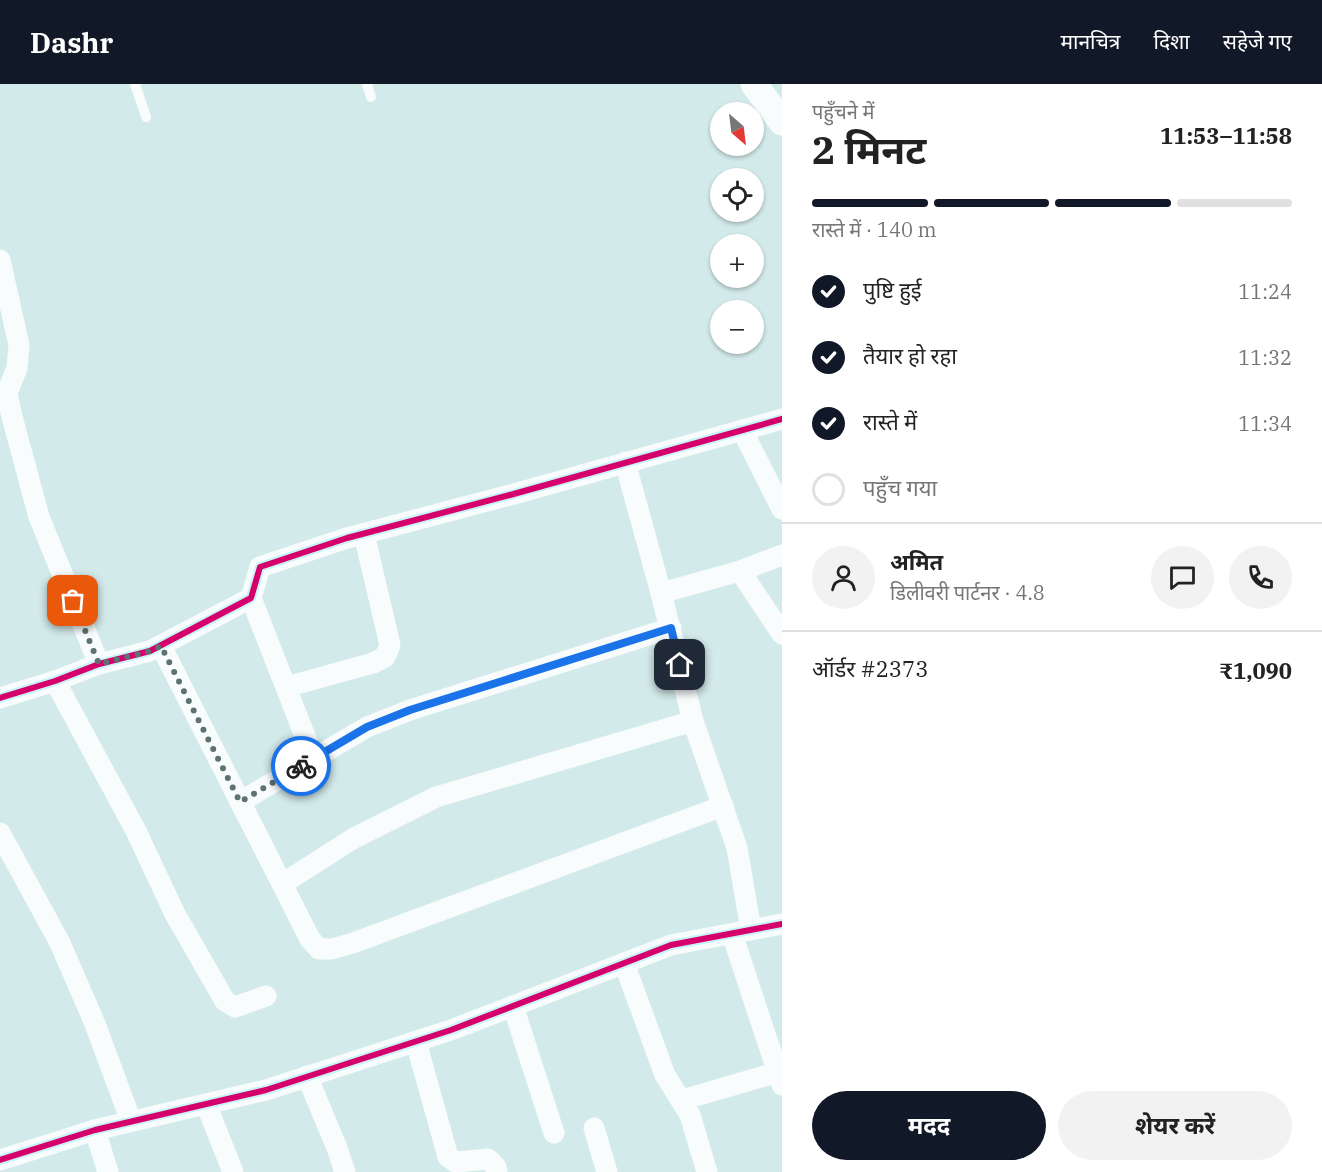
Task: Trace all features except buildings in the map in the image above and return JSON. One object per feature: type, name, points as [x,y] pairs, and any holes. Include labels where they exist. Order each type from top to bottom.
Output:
[{"type":"street","points":[[754,84],[782,122]]},
{"type":"street","points":[[0,260],[19,345],[16,368],[7,393],[11,413],[39,517],[99,664]]},
{"type":"street","points":[[314,759],[251,598],[260,567],[364,534],[782,419]]},
{"type":"street","points":[[742,430],[782,510]]},
{"type":"street","points":[[625,462],[662,593],[693,721],[737,848],[741,932],[780,1078],[682,1101]]},
{"type":"street","points":[[286,687],[373,663],[385,657],[390,645],[364,534]]},
{"type":"street","points":[[662,593],[782,555]]},
{"type":"street","points":[[740,570],[782,634]]},
{"type":"street","points":[[0,698],[99,664],[150,651],[251,598]]},
{"type":"street","points":[[240,802],[367,727],[410,710],[671,628]]},
{"type":"street","points":[[161,646],[310,939],[319,949],[332,949],[723,807]]},
{"type":"street","points":[[55,681],[136,831],[175,914],[225,1001],[235,1007],[266,996]]},
{"type":"street","points":[[282,884],[354,838],[436,797],[693,721]]},
{"type":"street","points":[[0,832],[60,943],[95,1024],[131,1121]]},
{"type":"street","points":[[0,1160],[95,1130],[266,1090],[416,1041],[671,945],[782,924]]},
{"type":"street","points":[[624,963],[664,1075],[690,1115],[707,1172]]},
{"type":"street","points":[[513,1006],[554,1133]]},
{"type":"street","points":[[416,1041],[448,1157],[456,1162],[488,1159],[496,1167],[497,1172]]},
{"type":"street","points":[[306,1077],[345,1172]]},
{"type":"street","points":[[206,1104],[233,1172]]},
{"type":"street","points":[[594,1128],[607,1172]]},
{"type":"street","points":[[95,1130],[108,1172]]},
{"type":"lane","points":[[135,84],[147,117]]},
{"type":"lane","points":[[367,84],[371,97]]},
{"type":"cycle path","points":[[0,698],[99,664],[150,651],[251,598],[260,567],[347,538],[782,419]]},
{"type":"cycle path","points":[[0,1160],[95,1130],[266,1090],[451,1030],[671,945],[782,924]]},
{"type":"way so far","points":[[73,601],[99,664],[161,646],[240,802],[301,766]]},
{"type":"route","points":[[301,766],[367,727],[410,710],[671,628],[680,665]]}]
